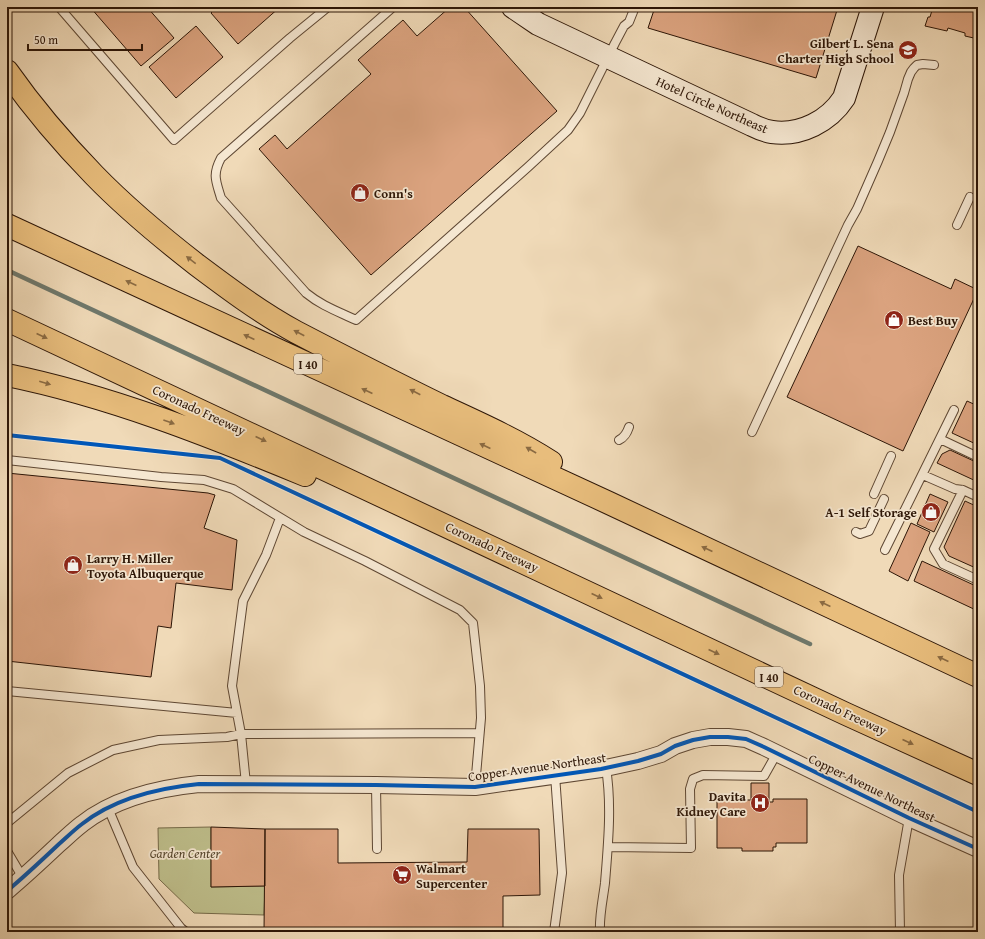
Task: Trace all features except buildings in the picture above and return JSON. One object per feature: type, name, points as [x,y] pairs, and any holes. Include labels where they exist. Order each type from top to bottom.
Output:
[{"type":"highway","points":[[7,70],[62,141],[94,176],[172,246],[243,299],[295,331],[526,447],[549,461],[609,503]]},
{"type":"highway","name":"I 40","points":[[7,225],[609,503],[978,676]]},
{"type":"highway","name":"Coronado Freeway","points":[[7,320],[846,714],[978,774]]},
{"type":"highway","points":[[7,375],[37,381],[119,404],[215,438],[561,580]]},
{"type":"street","name":"Hotel Circle Northeast","points":[[513,7],[538,24],[752,125],[772,132],[793,131],[813,126],[834,111],[839,105],[844,98],[873,7]]},
{"type":"street","name":"Copper Avenue Northeast","points":[[7,891],[82,824],[118,803],[138,795],[171,787],[199,784],[376,784],[475,787],[606,768],[638,761],[661,754],[675,746],[693,740],[710,737],[746,739],[909,818],[978,849]]},
{"type":"lane","points":[[59,7],[174,140],[290,38],[328,7]]},
{"type":"lane","points":[[392,7],[221,158],[217,165],[215,178],[221,198],[306,293],[323,305],[356,320],[561,137],[574,123],[624,26],[629,22],[635,7]]},
{"type":"lane","points":[[752,432],[848,225],[857,209],[890,132],[908,79],[914,68],[917,66],[923,64],[934,66]]},
{"type":"lane","points":[[957,225],[970,197]]},
{"type":"lane","points":[[885,550],[954,410]]},
{"type":"lane","points":[[619,440],[626,435],[629,427]]},
{"type":"lane","points":[[940,439],[978,457]]},
{"type":"lane","points":[[874,494],[891,456]]},
{"type":"lane","points":[[7,460],[161,477],[204,480],[233,489],[304,532],[460,610],[473,623],[480,686],[481,718],[475,787]]},
{"type":"lane","points":[[923,475],[978,497]]},
{"type":"lane","points":[[963,490],[934,549],[943,564],[978,580]]},
{"type":"lane","points":[[856,532],[860,534],[869,531],[884,499]]},
{"type":"lane","points":[[246,784],[241,734],[232,686],[242,601],[266,555],[280,518]]},
{"type":"lane","points":[[7,691],[237,713]]},
{"type":"lane","points":[[7,823],[68,773],[113,750],[159,740],[227,737],[241,734],[479,733]]},
{"type":"lane","points":[[608,847],[691,848],[690,789],[693,780],[703,775],[764,776],[777,753]]},
{"type":"lane","points":[[600,932],[608,847],[609,799],[606,768]]},
{"type":"lane","points":[[554,932],[562,874],[555,775]]},
{"type":"lane","points":[[376,784],[377,849]]},
{"type":"lane","points":[[108,808],[133,867],[181,928],[186,932]]},
{"type":"lane","points":[[900,932],[899,874],[909,818]]},
{"type":"lane","points":[[7,851],[22,878]]},
{"type":"green space","name":"Garden Center","points":[[211,827],[211,887],[265,886],[264,915],[194,913],[159,879],[158,828]]},
{"type":"waterway","points":[[7,270],[810,644]]},
{"type":"cycle path","points":[[7,435],[220,458],[978,812]]},
{"type":"cycle path","points":[[7,891],[73,831],[95,815],[108,807],[123,801],[168,788],[199,784],[475,787],[601,769],[638,761],[661,754],[675,746],[693,740],[710,737],[746,739],[909,818],[978,849]]},
{"type":"place","name":"Gilbert L. Sena Charter High School","points":[[908,50]]},
{"type":"place","name":"Conn's","points":[[360,193]]},
{"type":"place","name":"Best Buy","points":[[894,320]]},
{"type":"place","name":"A-1 Self Storage","points":[[931,512]]},
{"type":"place","name":"Larry H. Miller Toyota Albuquerque","points":[[73,565]]},
{"type":"place","name":"Davita Kidney Care","points":[[760,803]]},
{"type":"place","name":"Walmart Supercenter","points":[[402,875]]}]
